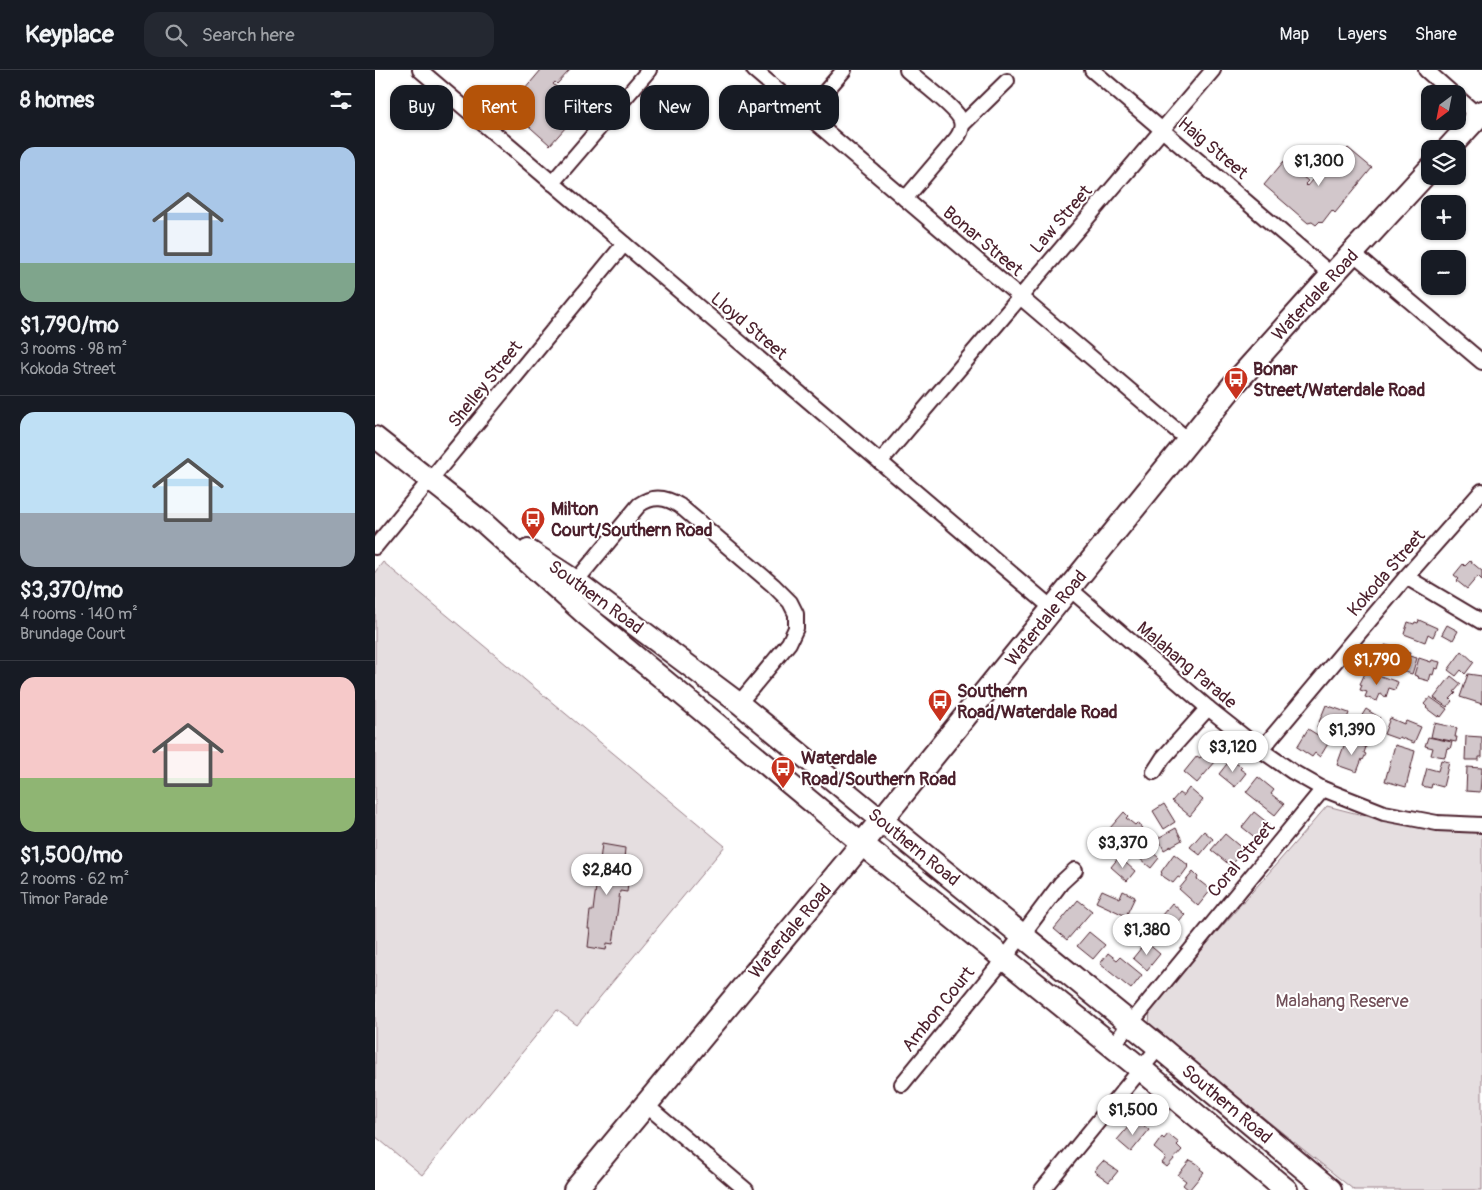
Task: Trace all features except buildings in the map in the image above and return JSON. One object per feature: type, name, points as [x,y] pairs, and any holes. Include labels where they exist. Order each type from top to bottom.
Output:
[{"type":"main road","points":[[1457,140],[1481,115]]},
{"type":"main road","name":"Waterdale Road","points":[[575,1190],[862,844],[1248,368],[1421,179]]},
{"type":"main road","name":"Southern Road","points":[[375,437],[484,522],[587,616],[862,844],[1141,1069],[1286,1190]]},
{"type":"main road","name":"Southern Road","points":[[484,522],[575,581],[740,704],[1159,1047],[1330,1190]]},
{"type":"street","name":"Lloyd Street","points":[[420,70],[1053,609]]},
{"type":"street","points":[[552,183],[649,70]]},
{"type":"street","name":"Bonar Street","points":[[754,70],[772,85]]},
{"type":"street","points":[[831,85],[844,70]]},
{"type":"street","points":[[905,199],[956,139],[961,130],[959,116],[951,107],[907,70]]},
{"type":"street","name":"Haig Street","points":[[1092,70],[1332,275]]},
{"type":"street","name":"Law Street","points":[[880,462],[1213,70]]},
{"type":"street","points":[[1426,70],[1443,85]]},
{"type":"street","points":[[961,125],[1007,81]]},
{"type":"street","points":[[1466,104],[1481,115]]},
{"type":"street","name":"Bonar Street","points":[[825,130],[1188,440]]},
{"type":"street","name":"Shelley Street","points":[[375,547],[624,244]]},
{"type":"street","points":[[1353,253],[1482,362]]},
{"type":"street","name":"Kokoda Street","points":[[1261,750],[1405,577],[1482,491]]},
{"type":"street","points":[[575,581],[639,505],[653,498],[659,498],[666,499],[680,506],[773,585],[790,602],[796,614],[796,628],[789,643],[740,704]]},
{"type":"street","points":[[1405,577],[1482,622]]},
{"type":"street","name":"Malahang Parade","points":[[1069,589],[1208,708],[1261,750],[1293,772],[1323,789],[1384,813],[1437,823],[1482,825]]},
{"type":"street","points":[[1154,772],[1163,758],[1208,708]]},
{"type":"street","name":"Coral Street","points":[[1112,1046],[1323,789]]},
{"type":"street","name":"Ambon Court","points":[[902,1084],[1004,958],[1061,883],[1075,870]]},
{"type":"street","points":[[1042,1190],[1159,1047]]},
{"type":"street","points":[[646,1105],[746,1190]]},
{"type":"green space","points":[[383,562],[725,846],[577,1025],[557,1010],[422,1175],[375,1136],[375,572]]},
{"type":"green space","name":"Malahang Reserve","points":[[1327,806],[1382,820],[1440,831],[1482,832],[1482,1190],[1354,1190],[1149,1025],[1150,1009]]},
{"type":"place","name":"Bonar Street/Waterdale Road","points":[[1236,400]]},
{"type":"place","name":"Milton Court/Southern Road","points":[[533,540]]},
{"type":"place","name":"Southern Road/Waterdale Road","points":[[940,722]]},
{"type":"place","name":"Waterdale Road/Southern Road","points":[[783,789]]}]
